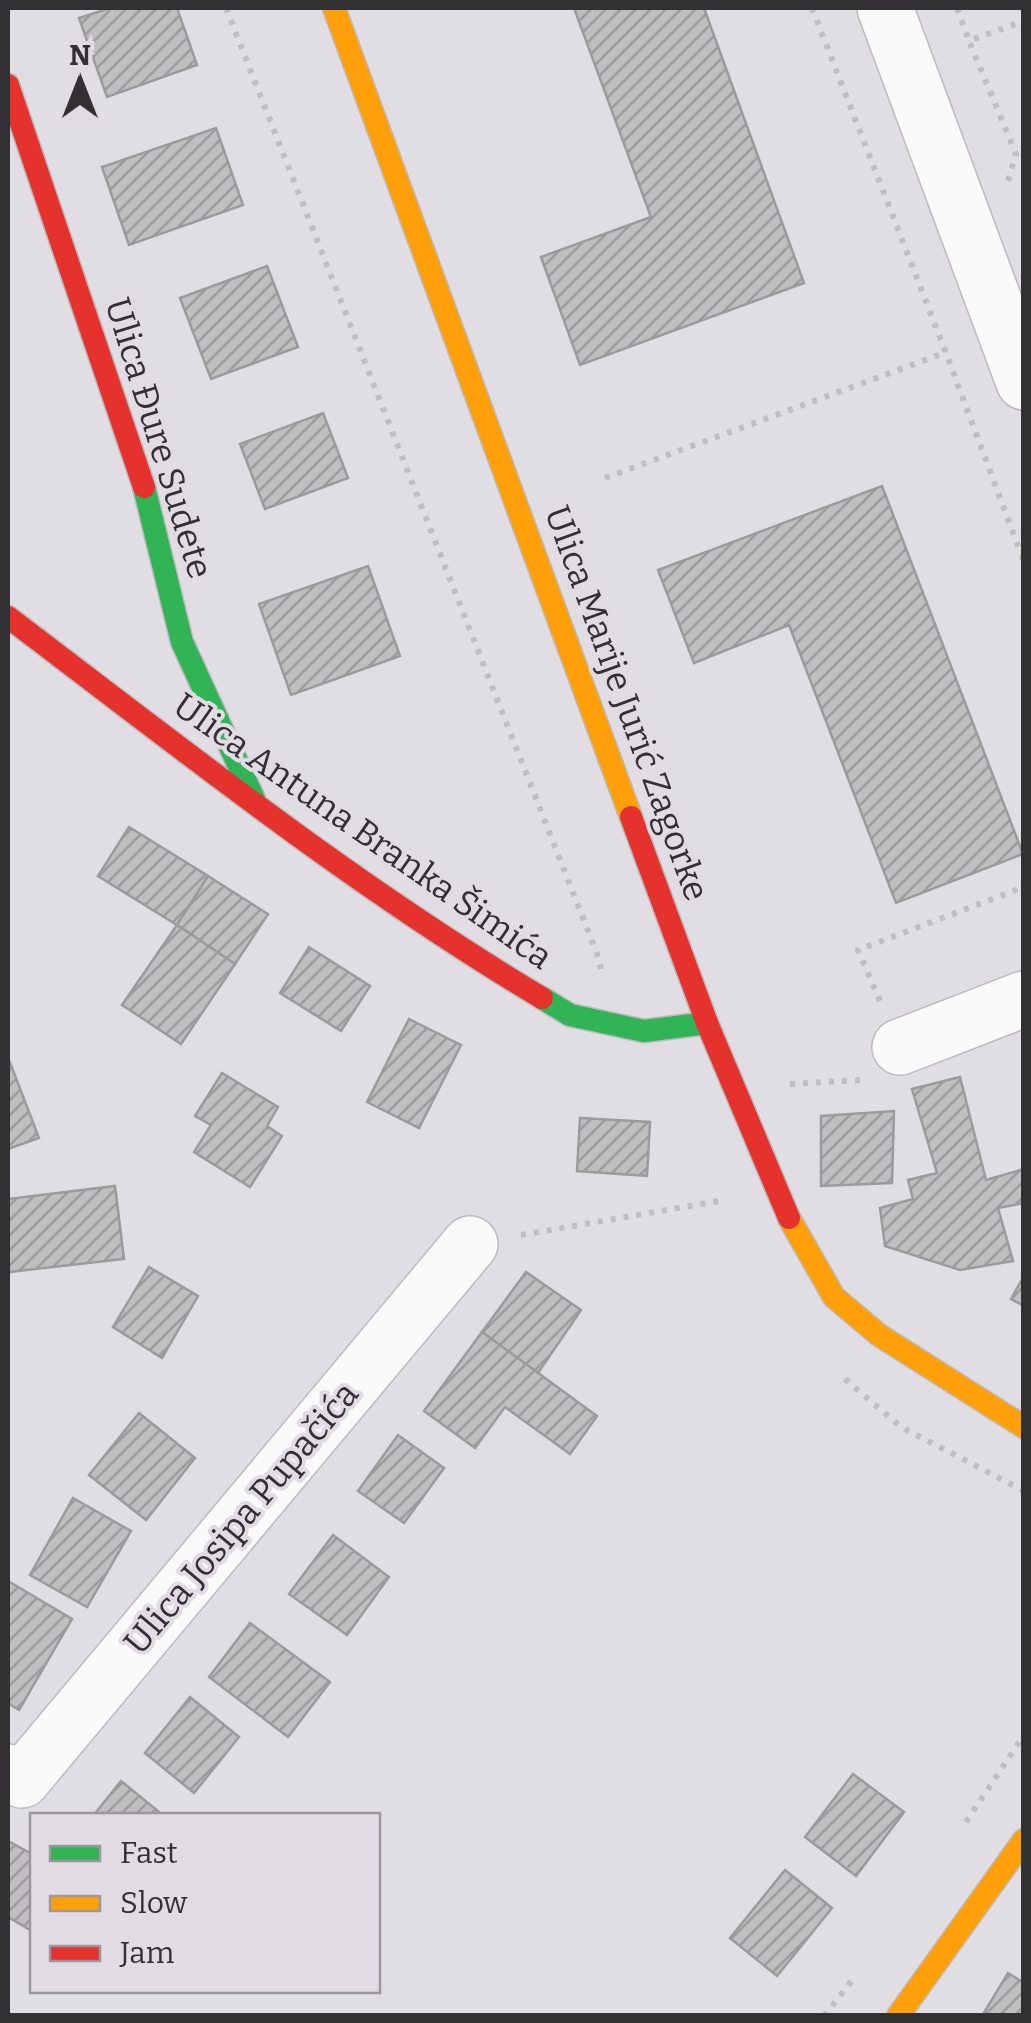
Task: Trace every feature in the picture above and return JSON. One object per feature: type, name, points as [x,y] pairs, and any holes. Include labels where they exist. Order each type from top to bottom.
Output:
[{"type":"street","name":"Ulica Marije Jurić Zagorke","points":[[334,8],[707,1023],[804,1249],[834,1297],[879,1335],[1024,1427]]},
{"type":"street","points":[[885,8],[1024,382]]},
{"type":"street","name":"Ulica Đure Sudete","points":[[8,85],[140,476],[182,642],[257,806]]},
{"type":"street","name":"Ulica Antuna Branka Šimića","points":[[8,618],[257,806],[451,944],[570,1016],[644,1031],[707,1023]]},
{"type":"street","points":[[900,1047],[1024,999]]},
{"type":"street","name":"Ulica Josipa Pupačića","points":[[8,1772],[22,1780],[470,1244]]},
{"type":"street","name":"Ulica Marije Jurić Zagorke","points":[[934,1368],[1024,1398]]},
{"type":"street","points":[[898,2016],[1024,1840]]},
{"type":"path","points":[[226,8],[599,959],[608,1026]]},
{"type":"path","points":[[812,8],[1024,562]]},
{"type":"path","points":[[957,8],[1016,154],[1006,188]]},
{"type":"path","points":[[969,41],[1024,21]]},
{"type":"path","points":[[605,478],[1005,332]]},
{"type":"path","points":[[470,1244],[734,1198]]},
{"type":"building","points":[[110,8],[177,8],[197,65],[107,97],[79,18]]},
{"type":"building","points":[[574,8],[704,8],[804,283],[580,365],[541,257],[651,217]]},
{"type":"building","points":[[216,128],[243,205],[129,245],[102,167]]},
{"type":"building","points":[[267,266],[298,347],[211,379],[180,298]]},
{"type":"building","points":[[323,413],[348,478],[265,509],[240,444]]},
{"type":"building","points":[[882,486],[1023,854],[896,903],[789,625],[694,663],[658,570]]},
{"type":"building","points":[[368,566],[400,656],[291,695],[259,604]]},
{"type":"building","points":[[129,827],[208,876],[177,925],[98,876]]},
{"type":"building","points":[[208,876],[268,914],[235,964],[177,925]]},
{"type":"building","points":[[177,925],[235,964],[181,1044],[122,1005]]},
{"type":"building","points":[[309,947],[370,986],[341,1031],[280,993]]},
{"type":"building","points":[[409,1019],[461,1045],[419,1128],[367,1102]]},
{"type":"building","points":[[8,1061],[39,1138],[8,1149]]},
{"type":"building","points":[[222,1073],[278,1107],[267,1126],[282,1136],[250,1187],[194,1152],[211,1125],[195,1116]]},
{"type":"building","points":[[960,1077],[986,1180],[1024,1169],[1024,1203],[998,1208],[1013,1261],[960,1270],[885,1246],[880,1208],[913,1199],[908,1180],[937,1173],[912,1089]]},
{"type":"building","points":[[894,1111],[892,1183],[821,1186],[821,1116]]},
{"type":"building","points":[[580,1118],[650,1122],[647,1176],[577,1171]]},
{"type":"building","points":[[115,1186],[124,1259],[9,1272],[8,1199]]},
{"type":"building","points":[[149,1267],[198,1296],[162,1358],[113,1327]]},
{"type":"building","points":[[526,1272],[581,1310],[538,1373],[482,1332]]},
{"type":"building","points":[[1024,1276],[1024,1306],[1011,1299]]},
{"type":"building","points":[[482,1332],[597,1416],[570,1454],[505,1407],[475,1448],[424,1411]]},
{"type":"building","points":[[139,1413],[195,1458],[146,1520],[89,1475]]},
{"type":"building","points":[[398,1435],[444,1468],[404,1523],[358,1491]]},
{"type":"building","points":[[73,1498],[131,1531],[87,1607],[30,1575]]},
{"type":"building","points":[[333,1535],[389,1577],[347,1635],[289,1594]]},
{"type":"building","points":[[8,1581],[72,1619],[19,1710],[8,1703]]},
{"type":"building","points":[[250,1623],[330,1682],[288,1737],[209,1677]]},
{"type":"building","points":[[190,1697],[239,1737],[194,1793],[145,1753]]},
{"type":"building","points":[[853,1774],[904,1812],[856,1876],[805,1837]]},
{"type":"building","points":[[121,1781],[160,1813],[95,1813]]},
{"type":"building","points":[[8,1841],[30,1853],[30,1930],[8,1917]]},
{"type":"building","points":[[785,1870],[832,1908],[777,1976],[730,1938]]},
{"type":"building","points":[[1008,1973],[1024,1983],[1024,2016],[982,2016]]},
{"type":"traffic: fast","points":[[144,487],[182,642],[254,799]]},
{"type":"traffic: fast","points":[[542,998],[570,1015],[644,1031],[707,1023]]},
{"type":"traffic: slow","points":[[334,8],[631,817]]},
{"type":"traffic: slow","points":[[789,1218],[834,1297],[879,1335],[1024,1427]]},
{"type":"traffic: slow","points":[[898,2016],[1024,1840]]},
{"type":"traffic: jam","points":[[8,85],[144,487]]},
{"type":"traffic: jam","points":[[8,617],[336,863],[542,998]]},
{"type":"traffic: jam","points":[[631,817],[707,1023],[789,1218]]}]
